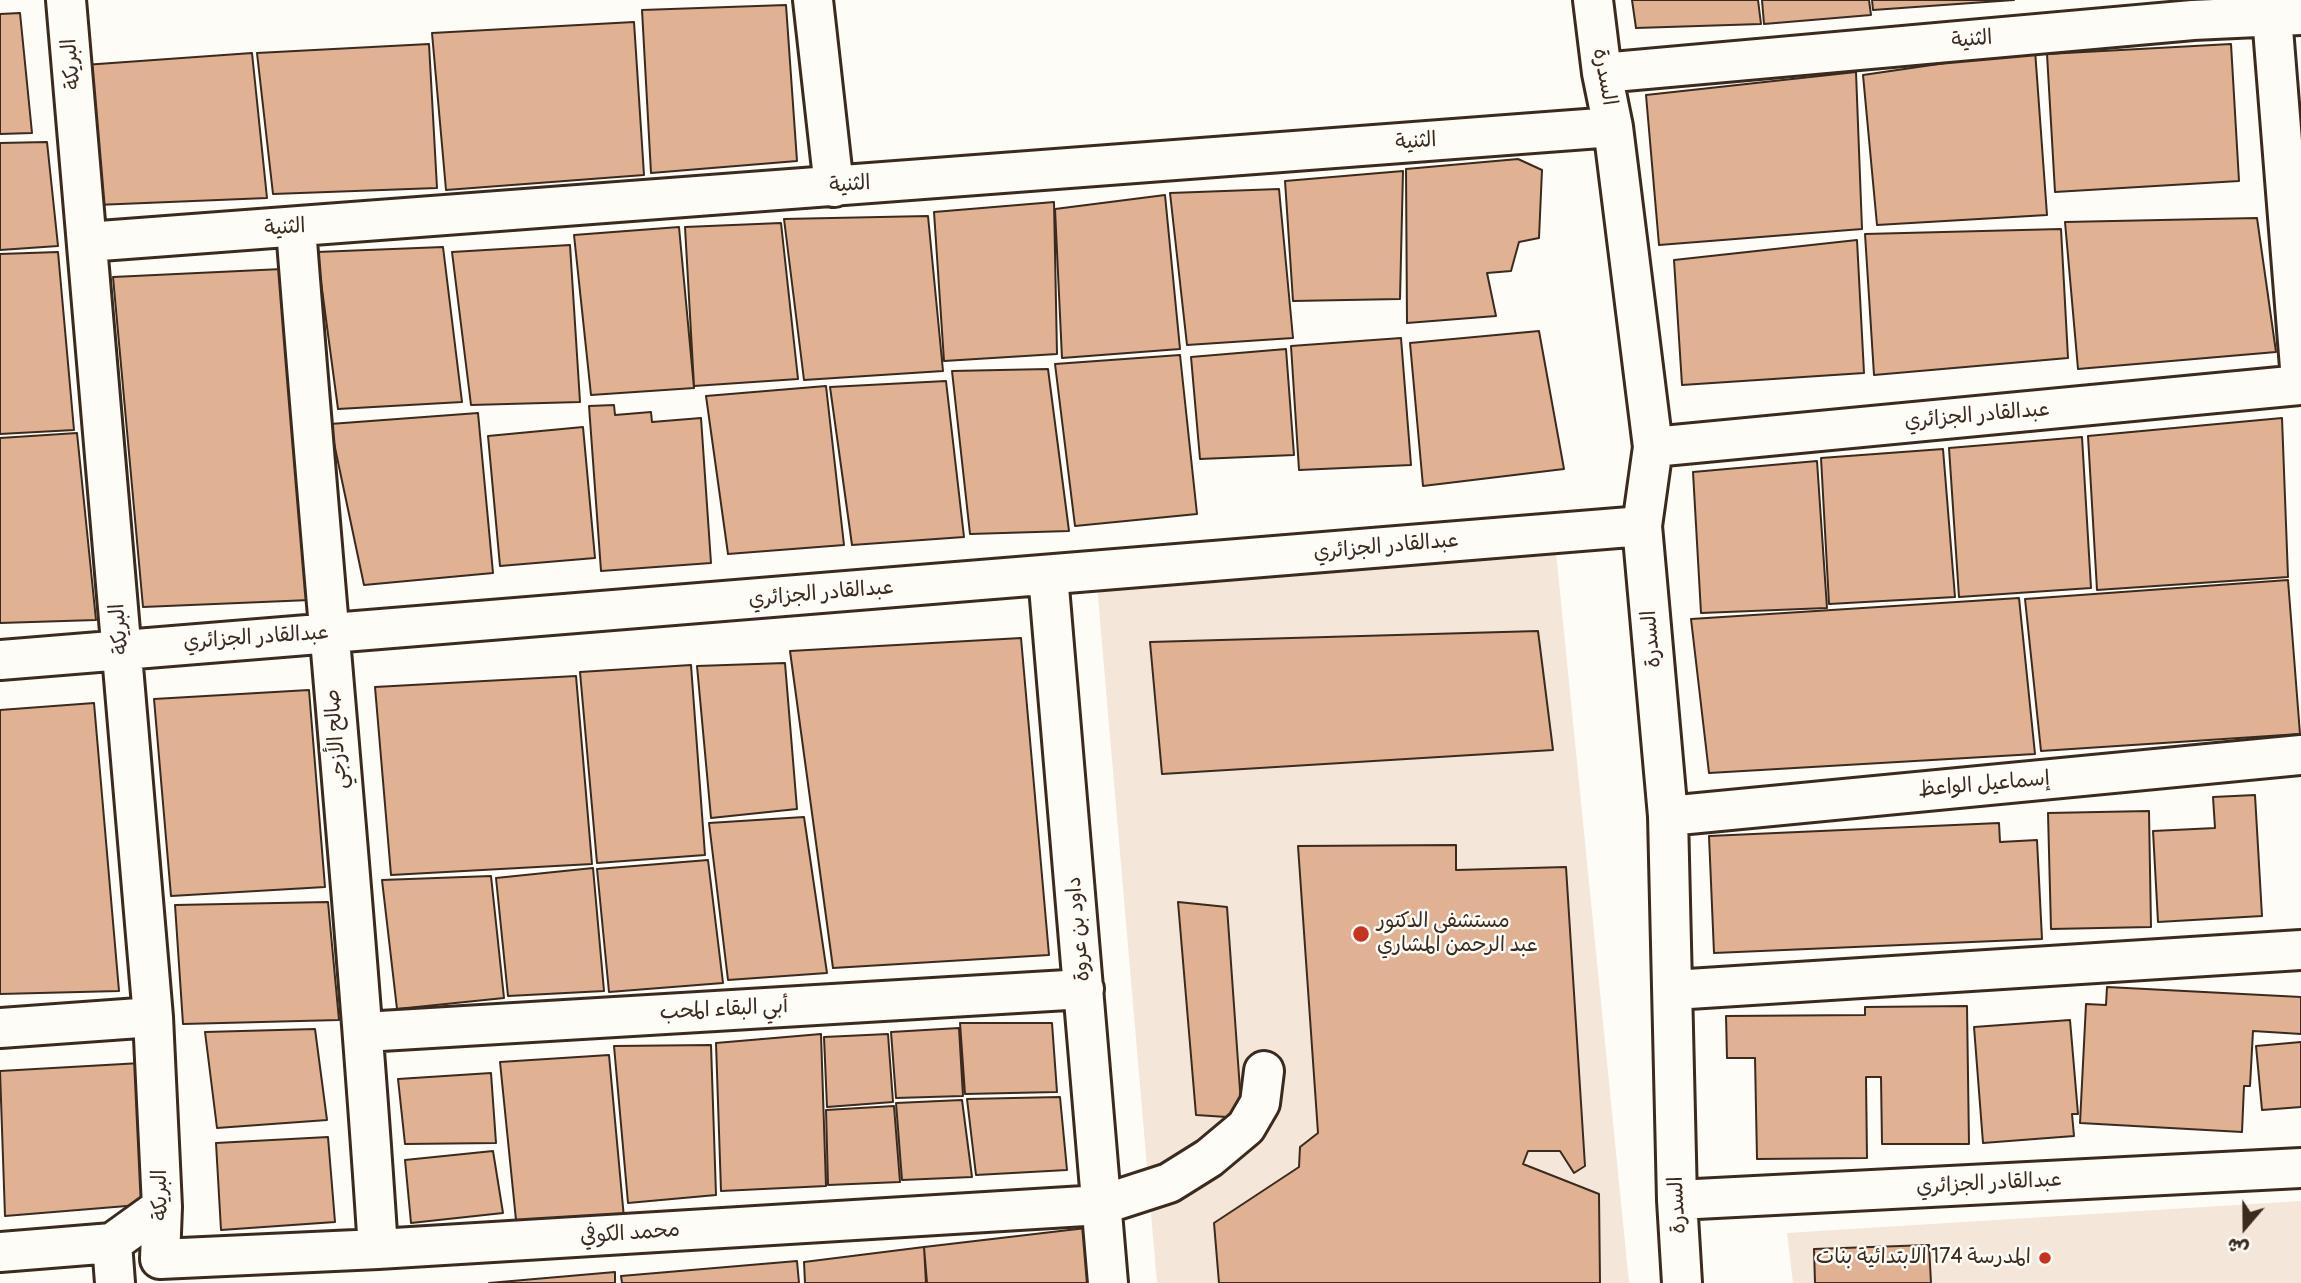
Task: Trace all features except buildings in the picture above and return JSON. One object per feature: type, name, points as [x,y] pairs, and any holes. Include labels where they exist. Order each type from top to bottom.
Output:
[{"type":"street","name":"البريكة","points":[[66,0],[153,1017],[162,1207],[160,1259]]},
{"type":"street","points":[[813,0],[834,187]]},
{"type":"street","name":"السدرة","points":[[1593,0],[1602,73],[1614,127],[1653,447],[1642,526],[1668,816],[1677,1200],[1682,1283]]},
{"type":"street","name":"الثنية","points":[[1602,73],[2192,10],[2286,15]]},
{"type":"street","points":[[2286,15],[2301,383]]},
{"type":"street","name":"الثنية","points":[[87,242],[1614,127]]},
{"type":"street","name":"صالح الأزجي","points":[[296,228],[327,634],[364,1032],[378,1250]]},
{"type":"street","name":"عبدالقادر الجزائري","points":[[1653,447],[2301,383]]},
{"type":"street","name":"عبدالقادر الجزائري","points":[[0,660],[1642,526]]},
{"type":"street","name":"داود بن عروة","points":[[1048,576],[1108,1283]]},
{"type":"street","name":"إسماعيل الواعظ","points":[[1668,816],[2301,755]]},
{"type":"street","points":[[1673,990],[2301,950]]},
{"type":"street","name":"أبي البقاء المحب","points":[[364,1032],[1084,989]]},
{"type":"street","points":[[0,1028],[153,1017]]},
{"type":"street","name":"محمد الكوفي","points":[[160,1259],[378,1250],[1101,1205],[1169,1183],[1209,1158],[1246,1127],[1260,1103],[1264,1071]]},
{"type":"street","name":"عبدالقادر الجزائري","points":[[1677,1200],[2301,1168]]},
{"type":"street","points":[[0,1252],[112,1243],[162,1207]]},
{"type":"street","points":[[112,1243],[115,1283]]},
{"type":"shaded area","name":"مستشفى الدكتور عبد الرحمن المشاري","points":[[1556,552],[1629,1283],[1157,1283],[1097,585]]},
{"type":"shaded area","name":"المدرسة 174 الابتدائية بنات","points":[[2301,1201],[2301,1283],[1793,1283],[1787,1233]]},
{"type":"place","name":"مستشفى الدكتور عبد الرحمن المشاري","points":[[1361,934]]},
{"type":"place","name":"المدرسة 174 الابتدائية بنات","points":[[2045,1258]]}]
